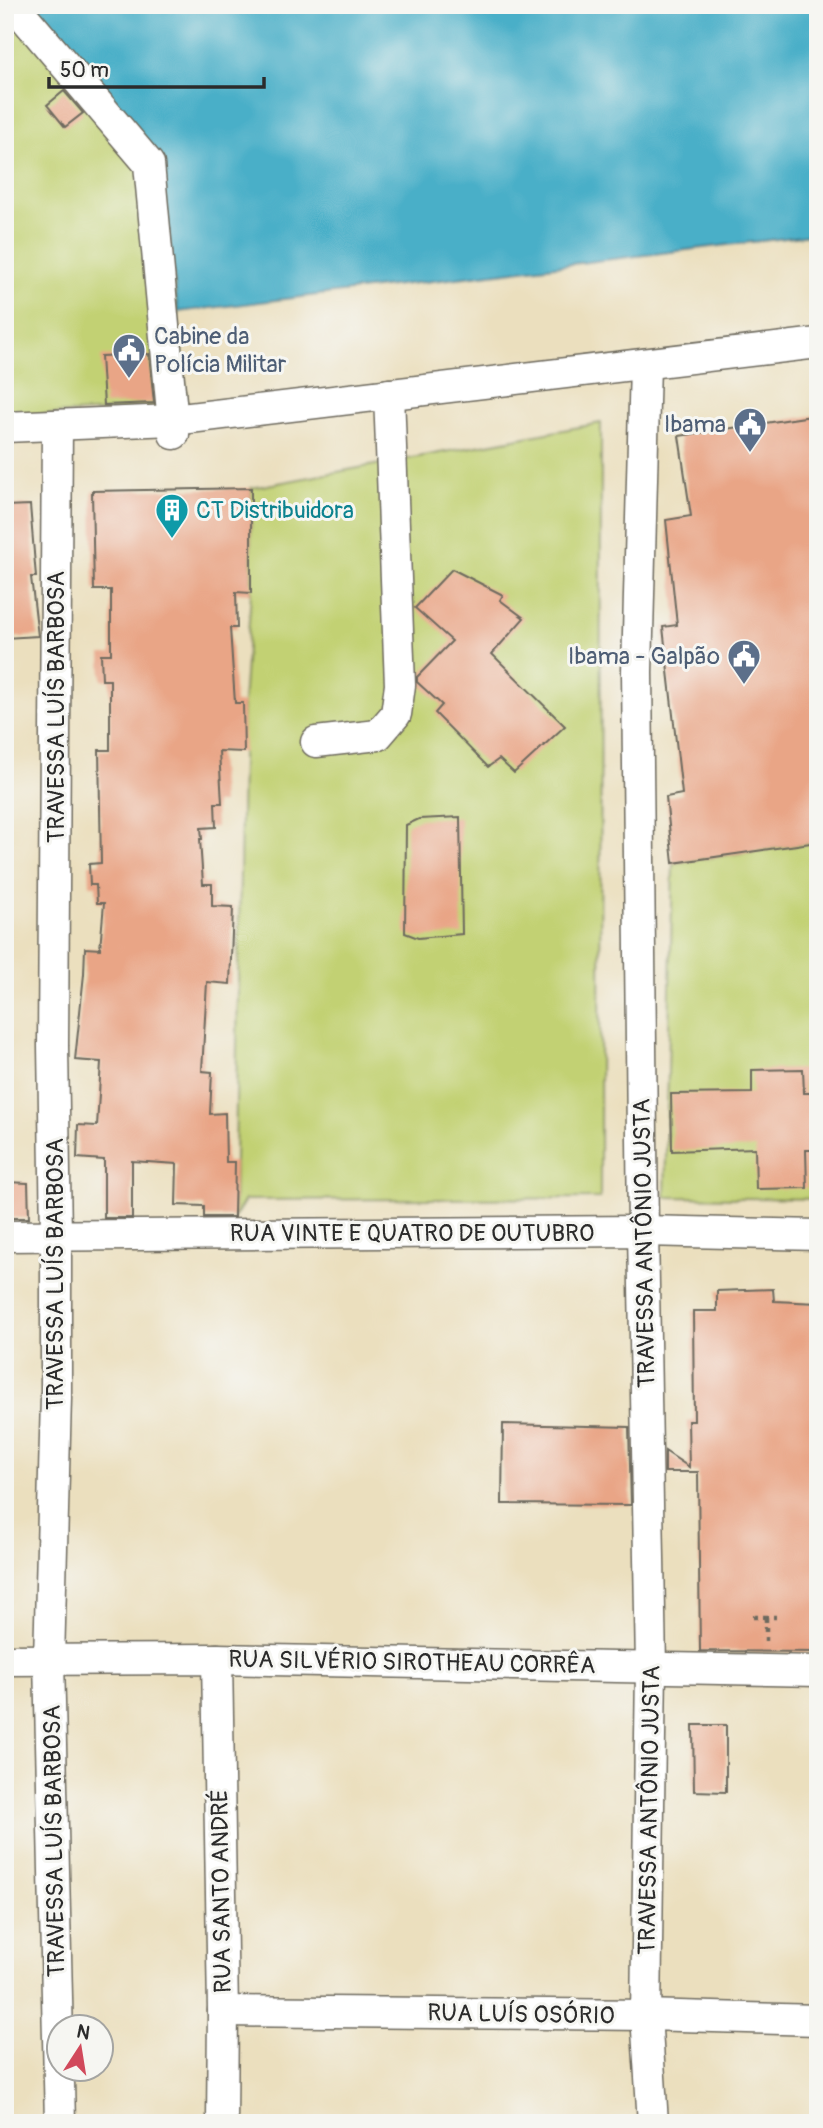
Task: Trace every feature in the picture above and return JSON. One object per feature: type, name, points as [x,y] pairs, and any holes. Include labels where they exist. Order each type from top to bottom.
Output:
[{"type":"street","points":[[14,5],[149,164],[173,427]]},
{"type":"street","points":[[5,427],[173,427],[389,394],[818,343]]},
{"type":"street","name":"TRAVESSA ANTÔNIO JUSTA","points":[[645,363],[637,672],[651,1667],[646,2015],[653,2123]]},
{"type":"street","points":[[316,742],[378,735],[396,714],[400,685],[389,394]]},
{"type":"street","name":"TRAVESSA LUÍS BARBOSA","points":[[57,425],[53,1046],[56,1398],[49,1660],[60,2123]]},
{"type":"street","name":"RUA VINTE E QUATRO DE OUTUBRO","points":[[5,1236],[643,1231],[818,1235]]},
{"type":"street","name":"RUA SILVÉRIO SIROTHEAU CORRÊA","points":[[5,1660],[216,1659],[818,1671]]},
{"type":"street","name":"RUA SANTO ANDRÉ","points":[[216,1659],[223,2011],[222,2123]]},
{"type":"street","name":"RUA LUÍS OSÓRIO","points":[[223,2011],[646,2015],[818,2020]]},
{"type":"path","points":[[752,1617],[776,1617]]},
{"type":"path","points":[[766,1617],[766,1653]]},
{"type":"green space","points":[[5,5],[161,164],[188,408],[5,416]]},
{"type":"green space","points":[[601,423],[600,1198],[245,1200],[234,1218],[243,703],[251,593],[251,488]]},
{"type":"green space","points":[[818,842],[818,1199],[665,1197],[673,863]]},
{"type":"water","points":[[22,5],[818,5],[818,234],[178,312],[161,164]]},
{"type":"building","points":[[64,91],[83,113],[65,127],[47,105]]},
{"type":"building","name":"Cabine da Polícia Militar","points":[[149,354],[154,403],[104,405],[101,356]]},
{"type":"building","points":[[818,415],[818,842],[673,863],[666,797],[682,794],[663,627],[677,625],[666,520],[691,516],[679,436]]},
{"type":"building","points":[[251,488],[251,593],[236,592],[237,628],[230,628],[235,703],[243,703],[244,752],[219,751],[222,803],[215,803],[216,827],[201,828],[200,839],[203,884],[212,884],[212,906],[233,907],[230,984],[207,982],[202,1071],[212,1072],[210,1114],[225,1113],[226,1162],[235,1162],[234,1217],[204,1217],[204,1206],[176,1205],[177,1164],[132,1161],[132,1218],[104,1218],[104,1160],[77,1158],[78,1125],[97,1126],[101,1062],[75,1060],[85,948],[100,949],[104,903],[97,903],[96,885],[90,885],[89,864],[101,863],[99,750],[110,750],[110,680],[102,680],[101,654],[111,654],[111,590],[94,590],[92,491]]},
{"type":"building","points":[[30,505],[36,577],[31,577],[38,636],[5,638],[5,506]]},
{"type":"building","points":[[452,569],[503,595],[500,600],[524,618],[492,654],[565,726],[514,773],[499,759],[488,767],[435,713],[442,705],[417,682],[417,677],[452,641],[415,608]]},
{"type":"building","points":[[460,817],[462,934],[418,938],[405,933],[406,825],[419,819]]},
{"type":"building","points":[[803,1069],[804,1093],[818,1093],[818,1150],[806,1150],[807,1188],[756,1189],[755,1148],[672,1151],[671,1094],[752,1093],[752,1070]]},
{"type":"building","points":[[5,1182],[28,1183],[29,1218],[5,1218]]},
{"type":"building","points":[[773,1289],[774,1301],[818,1303],[818,1652],[700,1651],[698,1472],[665,1472],[665,1451],[689,1467],[688,1421],[694,1421],[693,1311],[717,1311],[717,1291]]},
{"type":"building","points":[[503,1424],[629,1427],[631,1505],[502,1504]]},
{"type":"building","points":[[693,1725],[726,1725],[726,1792],[694,1791]]},
{"type":"place","name":"Cabine da Polícia Militar","points":[[129,380]]},
{"type":"place","name":"Ibama","points":[[750,454]]},
{"type":"place","name":"CT Distribuidora","points":[[172,540]]},
{"type":"place","name":"Ibama - Galpão","points":[[744,686]]}]
